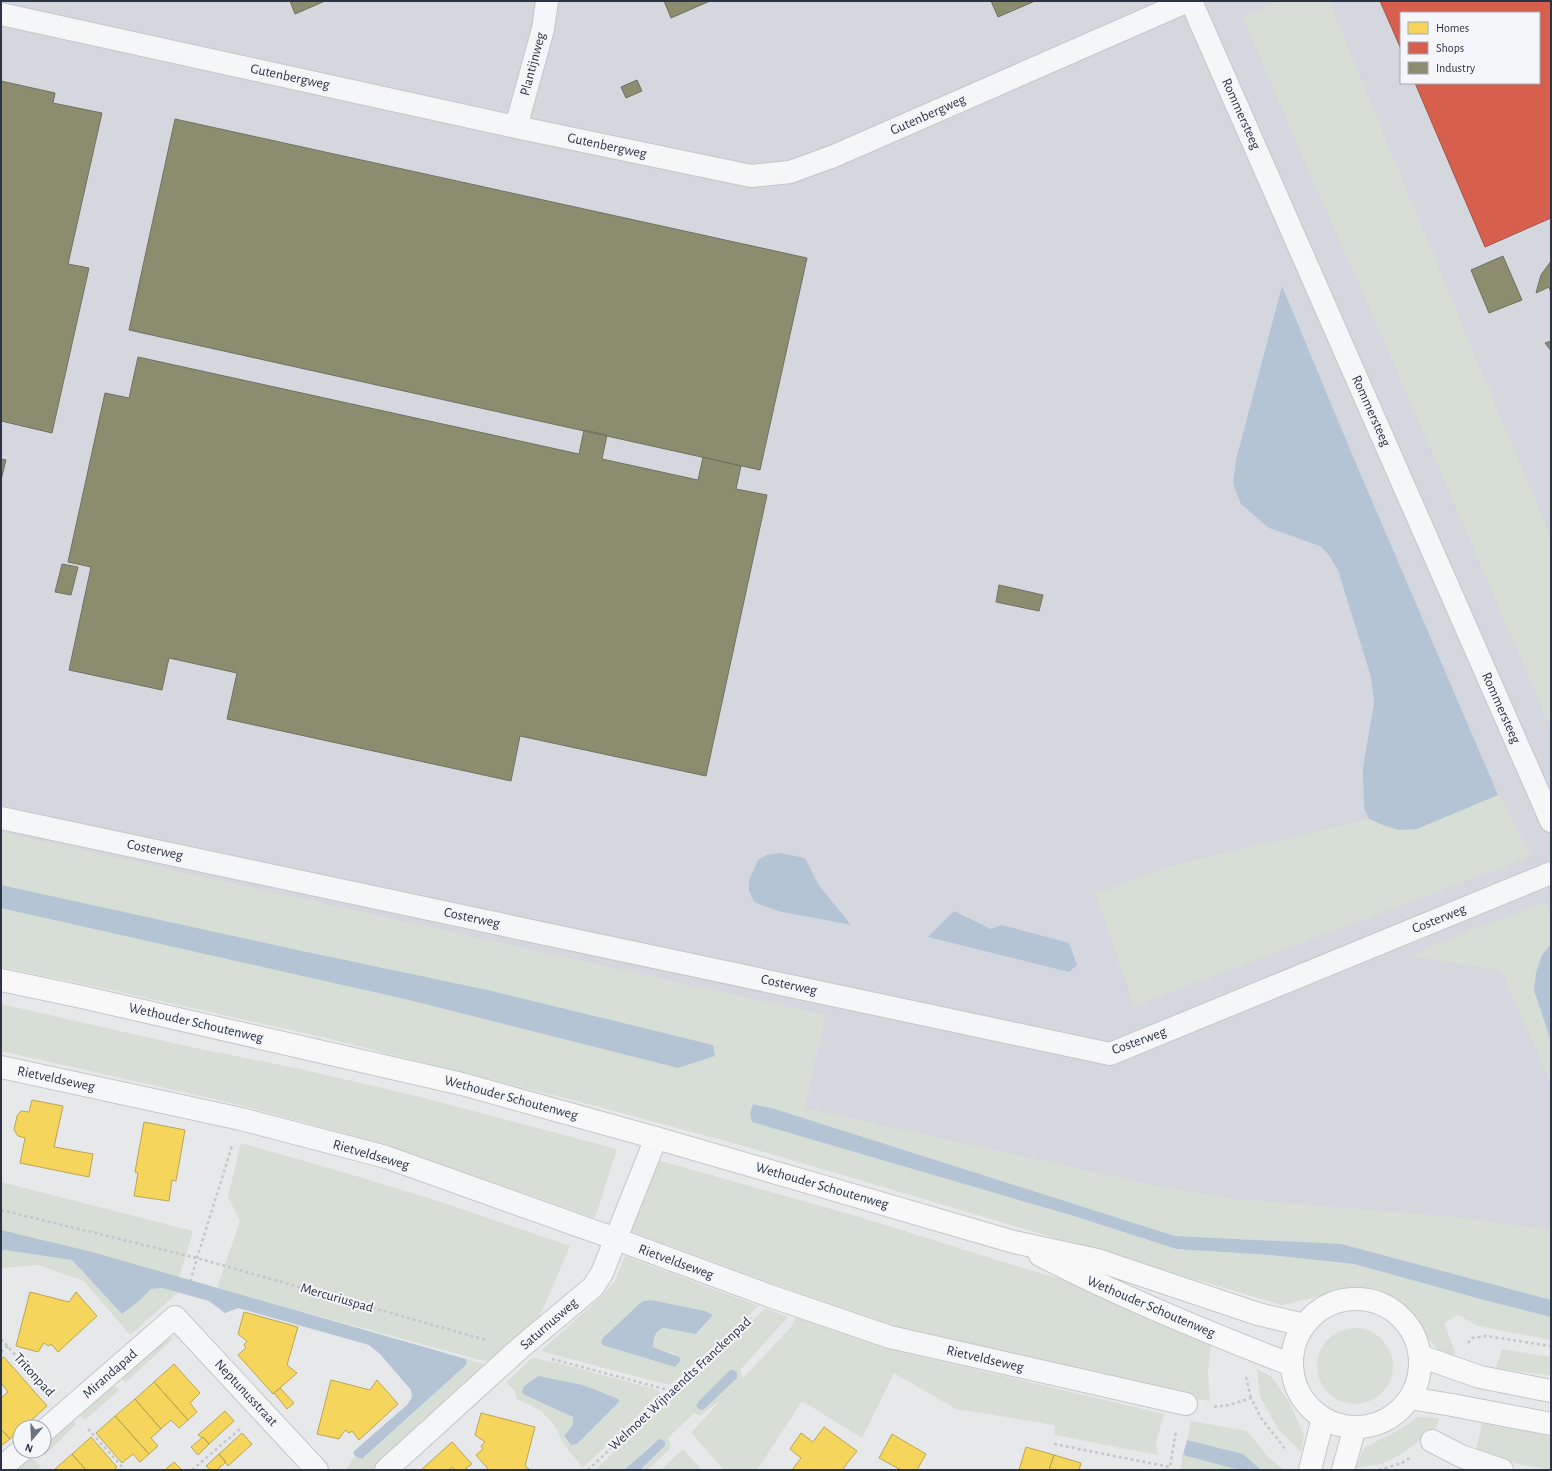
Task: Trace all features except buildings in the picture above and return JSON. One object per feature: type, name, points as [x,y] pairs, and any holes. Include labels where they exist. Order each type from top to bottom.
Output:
[{"type":"street","name":"Plantijnweg","points":[[516,127],[543,29],[547,1]]},
{"type":"street","name":"Gutenbergweg","points":[[1,14],[516,127],[751,176],[790,172],[834,156],[1190,1]]},
{"type":"street","name":"Rommersteeg","points":[[1190,1],[1551,821]]},
{"type":"street","name":"Costerweg","points":[[1,818],[1110,1054],[1551,873]]},
{"type":"street","name":"Wethouder Schoutenweg","points":[[1,980],[82,997],[462,1084],[656,1138],[1014,1242],[1097,1260],[1258,1314],[1304,1325]]},
{"type":"street","name":"Rietveldseweg","points":[[1,1067],[241,1119],[386,1157],[770,1296],[890,1337],[1184,1404]]},
{"type":"street","name":"Saturnusweg","points":[[386,1470],[519,1350],[593,1287],[602,1273],[616,1240],[656,1138]]},
{"type":"street","name":"Wethouder Schoutenweg","points":[[1014,1242],[1087,1280],[1245,1347],[1292,1365]]},
{"type":"street","points":[[1354,1299],[1373,1301],[1391,1309],[1405,1321],[1415,1338],[1420,1356],[1420,1371],[1410,1398],[1399,1410],[1386,1419],[1372,1425],[1355,1427],[1339,1424],[1323,1418],[1311,1408],[1301,1396],[1294,1381],[1292,1365],[1293,1350],[1297,1337],[1304,1325],[1318,1311],[1335,1302],[1354,1299]]},
{"type":"street","name":"Neptunusstraat","points":[[180,1308],[261,1410],[317,1470]]},
{"type":"street","name":"Mirandapad","points":[[52,1425],[180,1308]]},
{"type":"street","points":[[1420,1356],[1480,1378],[1551,1391]]},
{"type":"street","points":[[1410,1398],[1551,1424]]},
{"type":"street","points":[[1310,1468],[1323,1418]]},
{"type":"street","points":[[1343,1470],[1355,1427]]},
{"type":"street","points":[[1432,1441],[1461,1456],[1502,1470]]},
{"type":"street","points":[[1,1468],[12,1459]]},
{"type":"path","points":[[180,1308],[193,1272],[208,1220],[241,1119]]},
{"type":"path","name":"Mercuriuspad","points":[[1,1210],[197,1258],[519,1350],[672,1391]]},
{"type":"path","name":"Welmoet Wijnaendts Franckenpad","points":[[588,1470],[759,1311],[770,1296]]},
{"type":"path","name":"Tritonpad","points":[[1,1339],[67,1412]]},
{"type":"path","points":[[1,1352],[8,1346]]},
{"type":"path","points":[[1054,1444],[1170,1468],[1184,1404],[1209,1407],[1229,1405],[1251,1398],[1261,1418],[1287,1452],[1310,1468]]},
{"type":"path","points":[[192,1470],[261,1410]]},
{"type":"path","points":[[94,1436],[125,1470]]},
{"type":"path","points":[[1380,1470],[1402,1463],[1419,1453],[1432,1441]]},
{"type":"shaded area","points":[[1,1],[1551,1],[1551,1313],[793,1105],[1,918]]},
{"type":"shaded area","points":[[1278,1],[1329,1],[1551,538],[1551,728],[1243,17]]},
{"type":"shaded area","points":[[1498,793],[1532,856],[1134,1006],[1096,894],[1167,867],[1369,819],[1414,829]]},
{"type":"shaded area","points":[[1,832],[826,1015],[805,1108],[1162,1187],[1236,1199],[1456,1217],[1551,1230],[1551,1300],[1341,1244],[1175,1236],[775,1109],[753,1104],[750,1114],[752,1122],[1077,1217],[1175,1249],[1270,1255],[1354,1264],[1551,1317],[1551,1340],[1478,1326],[1458,1315],[1444,1323],[1455,1352],[1453,1358],[1438,1350],[1396,1302],[1356,1288],[1282,1305],[744,1146],[577,1101],[322,1037],[1,967]]},
{"type":"shaded area","points":[[1546,902],[1551,915],[1551,944],[1542,956],[1536,973],[1547,1033],[1551,1041],[1551,1083],[1501,970],[1410,956],[1464,933]]},
{"type":"shaded area","points":[[1,1004],[195,1048],[296,1068],[420,1097],[617,1149],[595,1218],[414,1155],[314,1125],[232,1103],[1,1051]]},
{"type":"shaded area","points":[[241,1143],[435,1200],[570,1246],[538,1320],[491,1363],[217,1288],[240,1221],[228,1197]]},
{"type":"shaded area","points":[[650,1158],[856,1216],[1036,1272],[1082,1284],[1211,1345],[1208,1371],[1210,1401],[1181,1397],[896,1329],[627,1230]]},
{"type":"shaded area","points":[[1,1182],[193,1231],[179,1278],[1,1233]]},
{"type":"shaded area","points":[[4,1250],[72,1260],[122,1314],[151,1289],[163,1288],[180,1291],[130,1335],[84,1281],[38,1265],[1,1268],[1,1251]]},
{"type":"shaded area","points":[[625,1256],[759,1306],[671,1384],[661,1383],[544,1352],[542,1350],[603,1295],[615,1281]],"holes":[[[651,1300],[705,1311],[713,1315],[698,1333],[664,1328],[659,1329],[653,1343],[653,1347],[676,1354],[661,1363],[602,1345],[601,1342],[603,1338],[643,1301]]]},
{"type":"shaded area","points":[[765,1308],[788,1317],[740,1370],[743,1378],[792,1326],[797,1315],[906,1353],[1164,1414],[1156,1442],[1158,1455],[1055,1435],[1054,1425],[956,1409],[894,1373],[862,1438],[802,1401],[757,1470],[724,1470],[691,1433],[722,1399],[700,1416],[694,1413],[668,1438],[671,1445],[669,1450],[647,1470],[640,1470],[663,1449],[654,1442],[624,1470],[595,1470],[710,1363]]},
{"type":"shaded area","points":[[1355,1328],[1369,1331],[1382,1339],[1390,1352],[1393,1366],[1390,1380],[1382,1393],[1369,1401],[1355,1404],[1341,1401],[1328,1393],[1320,1380],[1317,1366],[1320,1352],[1328,1339],[1341,1331]]},
{"type":"shaded area","points":[[166,1335],[173,1339],[125,1383],[119,1374]]},
{"type":"shaded area","points":[[1502,1349],[1551,1357],[1551,1376],[1496,1368]]},
{"type":"shaded area","points":[[532,1358],[554,1362],[658,1390],[660,1393],[615,1438],[580,1470],[582,1467],[564,1444],[554,1425],[540,1410],[517,1399],[515,1391],[506,1382]],"holes":[[[538,1377],[583,1385],[616,1398],[619,1402],[577,1444],[571,1445],[564,1438],[566,1432],[573,1424],[573,1417],[525,1395],[524,1386]]]},
{"type":"shaded area","points":[[466,1359],[489,1365],[372,1470],[346,1470],[355,1456],[363,1459],[467,1364]]},
{"type":"shaded area","points":[[1257,1369],[1272,1377],[1292,1407],[1304,1436],[1301,1452],[1278,1429],[1260,1396]]},
{"type":"shaded area","points":[[112,1384],[119,1390],[85,1420],[79,1413]]},
{"type":"shaded area","points":[[1418,1417],[1439,1418],[1436,1428],[1402,1454],[1381,1464],[1355,1468],[1365,1447],[1395,1432]]},
{"type":"shaded area","points":[[71,1418],[76,1424],[52,1448],[52,1436]]},
{"type":"shaded area","points":[[1191,1421],[1247,1431],[1268,1457],[1284,1470],[1260,1470],[1242,1454],[1187,1440]]},
{"type":"shaded area","points":[[1482,1423],[1551,1435],[1551,1470],[1475,1456]]},
{"type":"shaded area","points":[[683,1449],[702,1470],[661,1470]]},
{"type":"shaded area","points":[[1183,1455],[1239,1470],[1180,1470]]},
{"type":"shaded area","points":[[30,1459],[32,1459],[41,1466],[36,1470],[16,1470]]},
{"type":"water","points":[[1282,286],[1351,452],[1498,795],[1417,829],[1399,830],[1386,826],[1369,819],[1364,808],[1363,768],[1374,703],[1371,677],[1338,570],[1328,554],[1320,546],[1269,528],[1241,504],[1233,483],[1236,460]]},
{"type":"water","points":[[780,853],[805,858],[818,884],[851,925],[778,911],[754,902],[749,891],[749,880],[758,860],[767,855]]},
{"type":"water","points":[[1,885],[492,991],[713,1045],[715,1056],[678,1068],[405,999],[1,908]]},
{"type":"water","points":[[954,911],[991,929],[1002,925],[1069,943],[1077,965],[1069,972],[928,937]]},
{"type":"water","points":[[1551,944],[1551,1041],[1534,990],[1536,973],[1542,955]]},
{"type":"water","points":[[753,1104],[775,1109],[1175,1236],[1341,1244],[1551,1300],[1551,1317],[1354,1264],[1270,1255],[1176,1249],[1077,1217],[752,1122],[750,1114]]},
{"type":"water","points":[[1,1230],[92,1252],[466,1359],[467,1364],[362,1459],[355,1456],[353,1452],[408,1404],[412,1397],[411,1390],[380,1354],[369,1345],[238,1308],[225,1313],[209,1301],[163,1288],[151,1289],[122,1314],[72,1260],[4,1250],[1,1251]]},
{"type":"water","points":[[651,1300],[705,1311],[713,1315],[696,1334],[664,1328],[657,1332],[654,1338],[653,1347],[679,1357],[681,1360],[675,1367],[602,1345],[601,1341],[603,1338],[639,1304],[643,1301]]},
{"type":"water","points":[[730,1370],[737,1372],[737,1378],[703,1410],[699,1409],[696,1406],[699,1401]]},
{"type":"water","points":[[538,1376],[583,1385],[616,1398],[619,1402],[577,1444],[571,1445],[564,1436],[573,1424],[573,1417],[523,1394],[522,1391],[524,1386]]},
{"type":"water","points":[[659,1439],[665,1441],[665,1446],[640,1470],[624,1470]]},
{"type":"water","points":[[1187,1440],[1243,1454],[1260,1470],[1239,1470],[1183,1455]]}]
